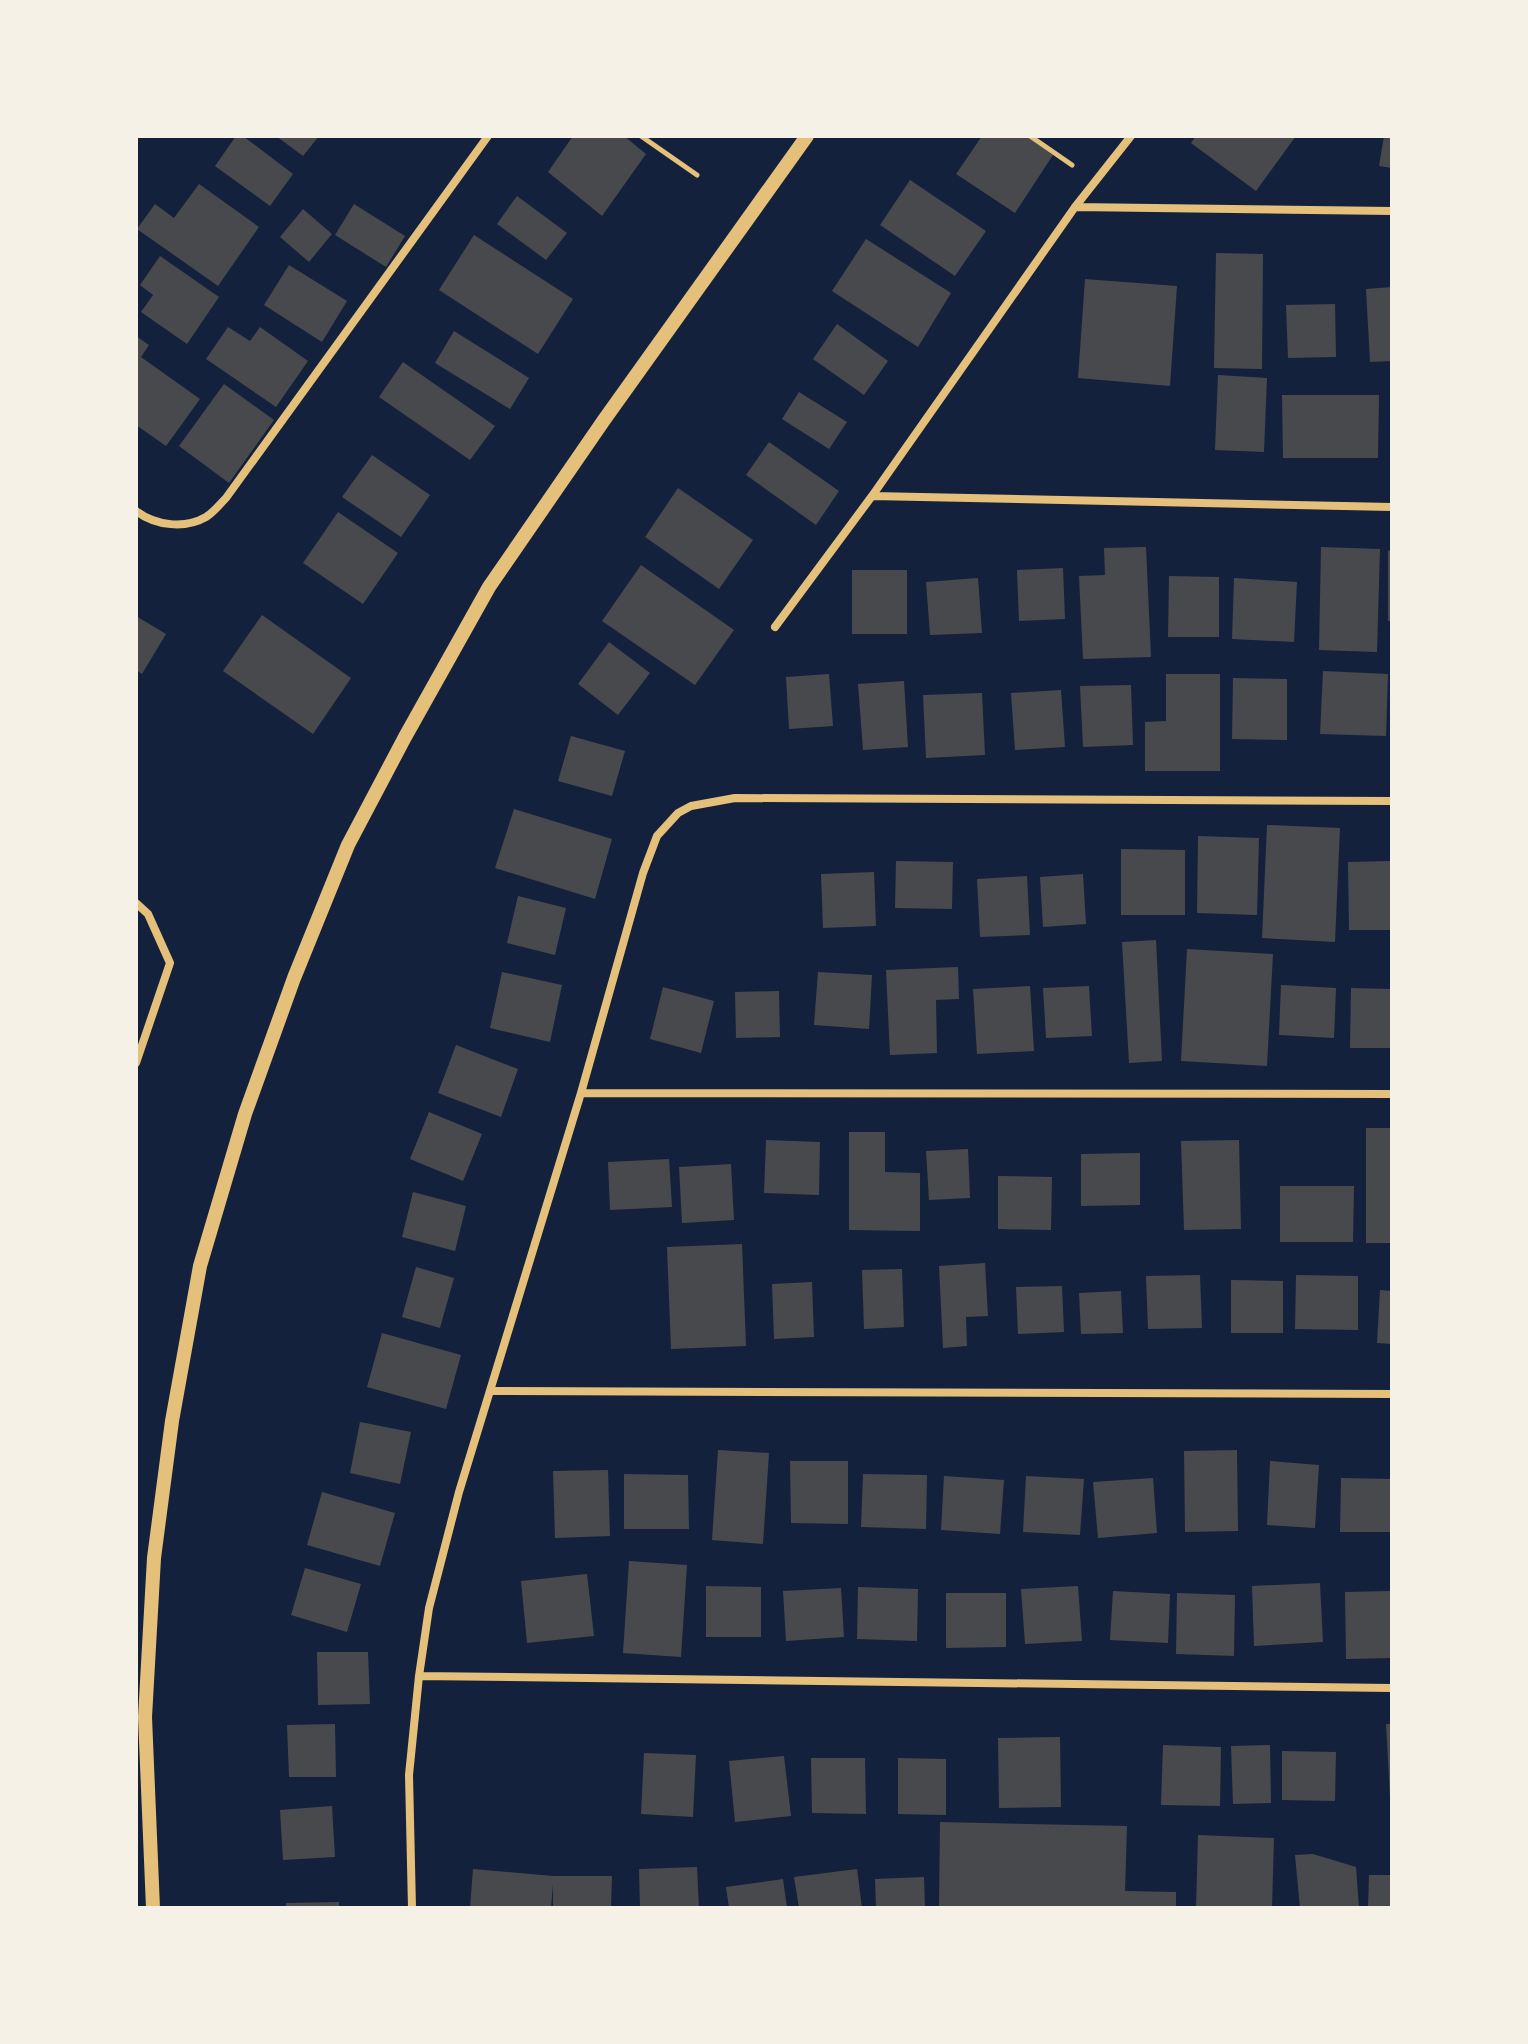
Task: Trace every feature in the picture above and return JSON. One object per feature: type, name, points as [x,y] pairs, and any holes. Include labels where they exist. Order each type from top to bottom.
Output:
[{"type":"street","points":[[136,511],[167,525],[187,524],[208,516],[226,498],[488,136]]},
{"type":"street","points":[[153,1908],[145,1717],[154,1558],[172,1421],[200,1266],[245,1114],[294,978],[348,845],[489,587],[807,136]]},
{"type":"street","points":[[775,627],[872,496],[1075,207],[1131,136]]},
{"type":"street","points":[[1075,207],[1392,211]]},
{"type":"street","points":[[872,496],[1392,507]]},
{"type":"street","points":[[412,1908],[409,1775],[429,1608],[459,1492],[581,1093],[643,873],[657,836],[678,813],[691,806],[735,798],[1392,801]]},
{"type":"street","points":[[136,903],[148,914],[170,963],[136,1063]]},
{"type":"street","points":[[581,1093],[1392,1094]]},
{"type":"street","points":[[490,1391],[1392,1394]]},
{"type":"street","points":[[419,1676],[1392,1688]]},
{"type":"path","points":[[641,136],[697,175]]},
{"type":"path","points":[[1030,136],[1095,182]]},
{"type":"building","points":[[236,136],[243,136],[293,174],[270,206],[215,166]]},
{"type":"building","points":[[276,136],[319,136],[303,156]]},
{"type":"building","points":[[573,136],[624,136],[646,154],[602,216],[548,172]]},
{"type":"building","points":[[982,136],[1026,136],[1053,155],[1015,213],[956,174]]},
{"type":"building","points":[[1196,136],[1296,136],[1256,191],[1191,143]]},
{"type":"building","points":[[1384,136],[1392,136],[1392,168],[1379,166]]},
{"type":"building","points":[[910,180],[986,231],[955,276],[880,225]]},
{"type":"building","points":[[199,184],[259,227],[218,286],[137,229],[155,204],[174,218]]},
{"type":"building","points":[[517,196],[567,233],[546,260],[497,224]]},
{"type":"building","points":[[354,204],[405,236],[386,267],[335,235]]},
{"type":"building","points":[[303,209],[332,234],[309,262],[280,237]]},
{"type":"building","points":[[474,235],[573,299],[538,354],[439,290]]},
{"type":"building","points":[[866,239],[951,293],[918,347],[832,291]]},
{"type":"building","points":[[1216,253],[1263,254],[1262,369],[1214,368]]},
{"type":"building","points":[[160,256],[219,297],[187,344],[141,312],[153,295],[140,285]]},
{"type":"building","points":[[289,265],[347,301],[322,342],[264,305]]},
{"type":"building","points":[[1085,279],[1177,286],[1170,386],[1078,378]]},
{"type":"building","points":[[1392,287],[1392,361],[1370,362],[1366,289]]},
{"type":"building","points":[[1335,304],[1336,357],[1288,358],[1286,305]]},
{"type":"building","points":[[837,324],[888,361],[864,395],[813,359]]},
{"type":"building","points":[[228,327],[250,341],[260,327],[308,361],[276,407],[206,359]]},
{"type":"building","points":[[454,331],[529,378],[510,409],[435,363]]},
{"type":"building","points":[[136,336],[149,345],[141,357],[200,399],[166,446],[136,425]]},
{"type":"building","points":[[403,362],[495,426],[470,460],[379,397]]},
{"type":"building","points":[[1218,375],[1267,378],[1264,452],[1215,450]]},
{"type":"building","points":[[224,384],[274,420],[229,483],[179,446]]},
{"type":"building","points":[[799,392],[847,422],[829,449],[782,419]]},
{"type":"building","points":[[1282,395],[1379,395],[1378,458],[1283,458]]},
{"type":"building","points":[[769,442],[839,491],[816,525],[746,475]]},
{"type":"building","points":[[372,455],[430,495],[401,537],[342,497]]},
{"type":"building","points":[[678,488],[753,540],[719,589],[645,537]]},
{"type":"building","points":[[338,512],[398,553],[363,604],[303,563]]},
{"type":"building","points":[[1146,547],[1151,657],[1083,659],[1079,576],[1105,575],[1104,548]]},
{"type":"building","points":[[1321,547],[1380,549],[1377,652],[1319,650]]},
{"type":"building","points":[[1392,550],[1392,621],[1388,621],[1388,551]]},
{"type":"building","points":[[641,565],[734,630],[695,685],[602,621]]},
{"type":"building","points":[[1063,568],[1065,619],[1019,621],[1017,570]]},
{"type":"building","points":[[852,570],[907,570],[907,634],[852,634]]},
{"type":"building","points":[[1169,576],[1219,577],[1219,637],[1168,637]]},
{"type":"building","points":[[978,578],[982,633],[930,635],[926,582]]},
{"type":"building","points":[[1234,578],[1297,582],[1294,642],[1232,639]]},
{"type":"building","points":[[262,615],[351,678],[313,734],[223,671]]},
{"type":"building","points":[[136,616],[166,634],[142,674],[136,670]]},
{"type":"building","points":[[609,642],[650,673],[618,715],[578,684]]},
{"type":"building","points":[[1323,671],[1388,674],[1386,736],[1320,734]]},
{"type":"building","points":[[829,674],[833,726],[789,729],[786,677]]},
{"type":"building","points":[[1166,674],[1220,674],[1220,771],[1145,771],[1145,722],[1166,721]]},
{"type":"building","points":[[1233,678],[1287,679],[1287,740],[1232,739]]},
{"type":"building","points":[[904,681],[908,747],[863,750],[858,684]]},
{"type":"building","points":[[1131,685],[1133,745],[1083,747],[1080,686]]},
{"type":"building","points":[[1061,690],[1065,747],[1015,750],[1011,693]]},
{"type":"building","points":[[982,693],[985,755],[926,758],[923,695]]},
{"type":"building","points":[[571,736],[625,751],[612,796],[558,781]]},
{"type":"building","points":[[514,809],[612,839],[595,899],[495,868]]},
{"type":"building","points":[[1267,825],[1340,828],[1335,942],[1262,938]]},
{"type":"building","points":[[1198,836],[1259,838],[1257,915],[1197,913]]},
{"type":"building","points":[[1121,849],[1185,850],[1185,915],[1121,915]]},
{"type":"building","points":[[896,861],[953,862],[952,909],[895,908]]},
{"type":"building","points":[[1392,861],[1392,930],[1349,930],[1348,862]]},
{"type":"building","points":[[874,872],[876,926],[823,928],[821,874]]},
{"type":"building","points":[[1083,874],[1086,924],[1043,927],[1040,877]]},
{"type":"building","points":[[1027,876],[1030,935],[980,937],[977,879]]},
{"type":"building","points":[[518,896],[566,908],[555,955],[507,943]]},
{"type":"building","points":[[1156,940],[1162,1061],[1129,1063],[1122,942]]},
{"type":"building","points":[[1187,949],[1273,954],[1267,1066],[1181,1061]]},
{"type":"building","points":[[958,967],[959,999],[936,1000],[937,1053],[890,1055],[886,970]]},
{"type":"building","points":[[502,972],[562,985],[550,1042],[490,1028]]},
{"type":"building","points":[[818,972],[872,975],[869,1029],[814,1025]]},
{"type":"building","points":[[1281,985],[1336,988],[1334,1038],[1279,1035]]},
{"type":"building","points":[[1030,986],[1034,1051],[977,1054],[973,989]]},
{"type":"building","points":[[1089,986],[1092,1036],[1046,1038],[1043,988]]},
{"type":"building","points":[[663,987],[714,1001],[701,1053],[650,1039]]},
{"type":"building","points":[[1351,988],[1392,989],[1392,1048],[1350,1048]]},
{"type":"building","points":[[779,991],[780,1037],[736,1038],[735,992]]},
{"type":"building","points":[[456,1045],[518,1069],[501,1117],[438,1093]]},
{"type":"building","points":[[429,1112],[482,1134],[463,1181],[410,1159]]},
{"type":"building","points":[[1366,1128],[1392,1128],[1392,1243],[1366,1243]]},
{"type":"building","points":[[849,1132],[885,1132],[885,1172],[920,1173],[920,1231],[849,1230]]},
{"type":"building","points":[[766,1140],[820,1142],[819,1195],[764,1193]]},
{"type":"building","points":[[1239,1140],[1241,1229],[1184,1230],[1181,1141]]},
{"type":"building","points":[[968,1149],[970,1198],[929,1200],[926,1151]]},
{"type":"building","points":[[1140,1153],[1140,1205],[1081,1206],[1081,1154]]},
{"type":"building","points":[[669,1159],[672,1207],[610,1210],[608,1162]]},
{"type":"building","points":[[731,1164],[734,1220],[682,1223],[679,1167]]},
{"type":"building","points":[[998,1176],[1052,1177],[1051,1230],[998,1229]]},
{"type":"building","points":[[1280,1186],[1354,1186],[1353,1242],[1280,1242]]},
{"type":"building","points":[[413,1192],[466,1206],[455,1251],[402,1237]]},
{"type":"building","points":[[742,1244],[746,1346],[671,1349],[667,1247]]},
{"type":"building","points":[[985,1263],[988,1316],[966,1317],[967,1346],[943,1348],[939,1266]]},
{"type":"building","points":[[416,1267],[454,1278],[440,1328],[402,1317]]},
{"type":"building","points":[[902,1269],[904,1327],[864,1329],[862,1270]]},
{"type":"building","points":[[1200,1275],[1202,1328],[1148,1329],[1146,1276]]},
{"type":"building","points":[[1296,1275],[1358,1276],[1358,1330],[1295,1329]]},
{"type":"building","points":[[1231,1280],[1283,1281],[1283,1333],[1231,1333]]},
{"type":"building","points":[[812,1282],[814,1337],[774,1339],[772,1284]]},
{"type":"building","points":[[1062,1286],[1064,1332],[1018,1334],[1016,1287]]},
{"type":"building","points":[[1380,1290],[1392,1291],[1392,1344],[1377,1343]]},
{"type":"building","points":[[1121,1291],[1123,1333],[1081,1334],[1079,1293]]},
{"type":"building","points":[[382,1333],[461,1355],[446,1409],[367,1387]]},
{"type":"building","points":[[360,1422],[411,1432],[400,1484],[350,1473]]},
{"type":"building","points":[[718,1450],[769,1453],[763,1544],[712,1540]]},
{"type":"building","points":[[1237,1450],[1238,1531],[1185,1532],[1184,1451]]},
{"type":"building","points":[[790,1461],[848,1461],[848,1524],[791,1523]]},
{"type":"building","points":[[1270,1461],[1319,1465],[1315,1528],[1267,1525]]},
{"type":"building","points":[[608,1470],[610,1536],[555,1538],[553,1471]]},
{"type":"building","points":[[624,1474],[688,1475],[689,1529],[624,1529]]},
{"type":"building","points":[[863,1474],[927,1475],[926,1529],[861,1527]]},
{"type":"building","points":[[944,1476],[1004,1480],[1000,1534],[941,1530]]},
{"type":"building","points":[[1026,1476],[1084,1479],[1080,1535],[1023,1532]]},
{"type":"building","points":[[1153,1478],[1157,1533],[1098,1538],[1093,1482]]},
{"type":"building","points":[[1341,1478],[1392,1479],[1392,1532],[1340,1532]]},
{"type":"building","points":[[322,1492],[395,1513],[380,1566],[307,1545]]},
{"type":"building","points":[[629,1561],[687,1565],[681,1657],[623,1653]]},
{"type":"building","points":[[305,1568],[361,1584],[347,1632],[291,1615]]},
{"type":"building","points":[[587,1574],[594,1636],[527,1643],[521,1581]]},
{"type":"building","points":[[1320,1583],[1323,1642],[1254,1646],[1252,1586]]},
{"type":"building","points":[[706,1586],[761,1587],[761,1637],[706,1637]]},
{"type":"building","points":[[1078,1586],[1082,1641],[1025,1644],[1021,1589]]},
{"type":"building","points":[[858,1587],[918,1589],[917,1641],[857,1639]]},
{"type":"building","points":[[841,1588],[844,1637],[786,1641],[783,1591]]},
{"type":"building","points":[[1113,1591],[1170,1594],[1168,1643],[1110,1640]]},
{"type":"building","points":[[1391,1591],[1392,1658],[1346,1659],[1345,1592]]},
{"type":"building","points":[[946,1593],[1006,1593],[1006,1647],[946,1648]]},
{"type":"building","points":[[1177,1593],[1235,1595],[1234,1656],[1176,1654]]},
{"type":"building","points":[[317,1652],[368,1652],[370,1704],[318,1705]]},
{"type":"building","points":[[335,1724],[336,1777],[289,1777],[287,1725]]},
{"type":"building","points":[[1386,1724],[1392,1724],[1392,1797],[1390,1797]]},
{"type":"building","points":[[1060,1737],[1061,1807],[999,1808],[998,1738]]},
{"type":"building","points":[[1163,1745],[1221,1747],[1220,1806],[1161,1805]]},
{"type":"building","points":[[1270,1745],[1271,1803],[1233,1804],[1231,1746]]},
{"type":"building","points":[[1282,1751],[1336,1752],[1335,1801],[1282,1800]]},
{"type":"building","points":[[644,1753],[696,1755],[693,1817],[641,1814]]},
{"type":"building","points":[[784,1756],[791,1816],[735,1822],[729,1761]]},
{"type":"building","points":[[811,1758],[865,1758],[866,1814],[812,1813]]},
{"type":"building","points":[[898,1758],[946,1759],[946,1815],[898,1814]]},
{"type":"building","points":[[332,1806],[335,1857],[283,1860],[280,1810]]},
{"type":"building","points":[[940,1822],[1127,1826],[1125,1891],[1176,1892],[1176,1908],[939,1908]]},
{"type":"building","points":[[1198,1835],[1274,1838],[1272,1908],[1196,1908]]},
{"type":"building","points":[[1313,1854],[1356,1867],[1359,1908],[1300,1908],[1295,1855]]},
{"type":"building","points":[[697,1867],[699,1908],[640,1908],[639,1869]]},
{"type":"building","points":[[473,1869],[553,1876],[612,1876],[611,1908],[553,1908],[553,1884],[551,1908],[470,1908]]},
{"type":"building","points":[[857,1869],[862,1908],[799,1908],[794,1877]]},
{"type":"building","points":[[1369,1875],[1392,1875],[1392,1908],[1368,1908]]},
{"type":"building","points":[[924,1877],[925,1908],[876,1908],[875,1879]]},
{"type":"building","points":[[783,1879],[787,1908],[729,1908],[726,1887]]},
{"type":"building","points":[[339,1902],[339,1908],[286,1908],[286,1903]]}]
